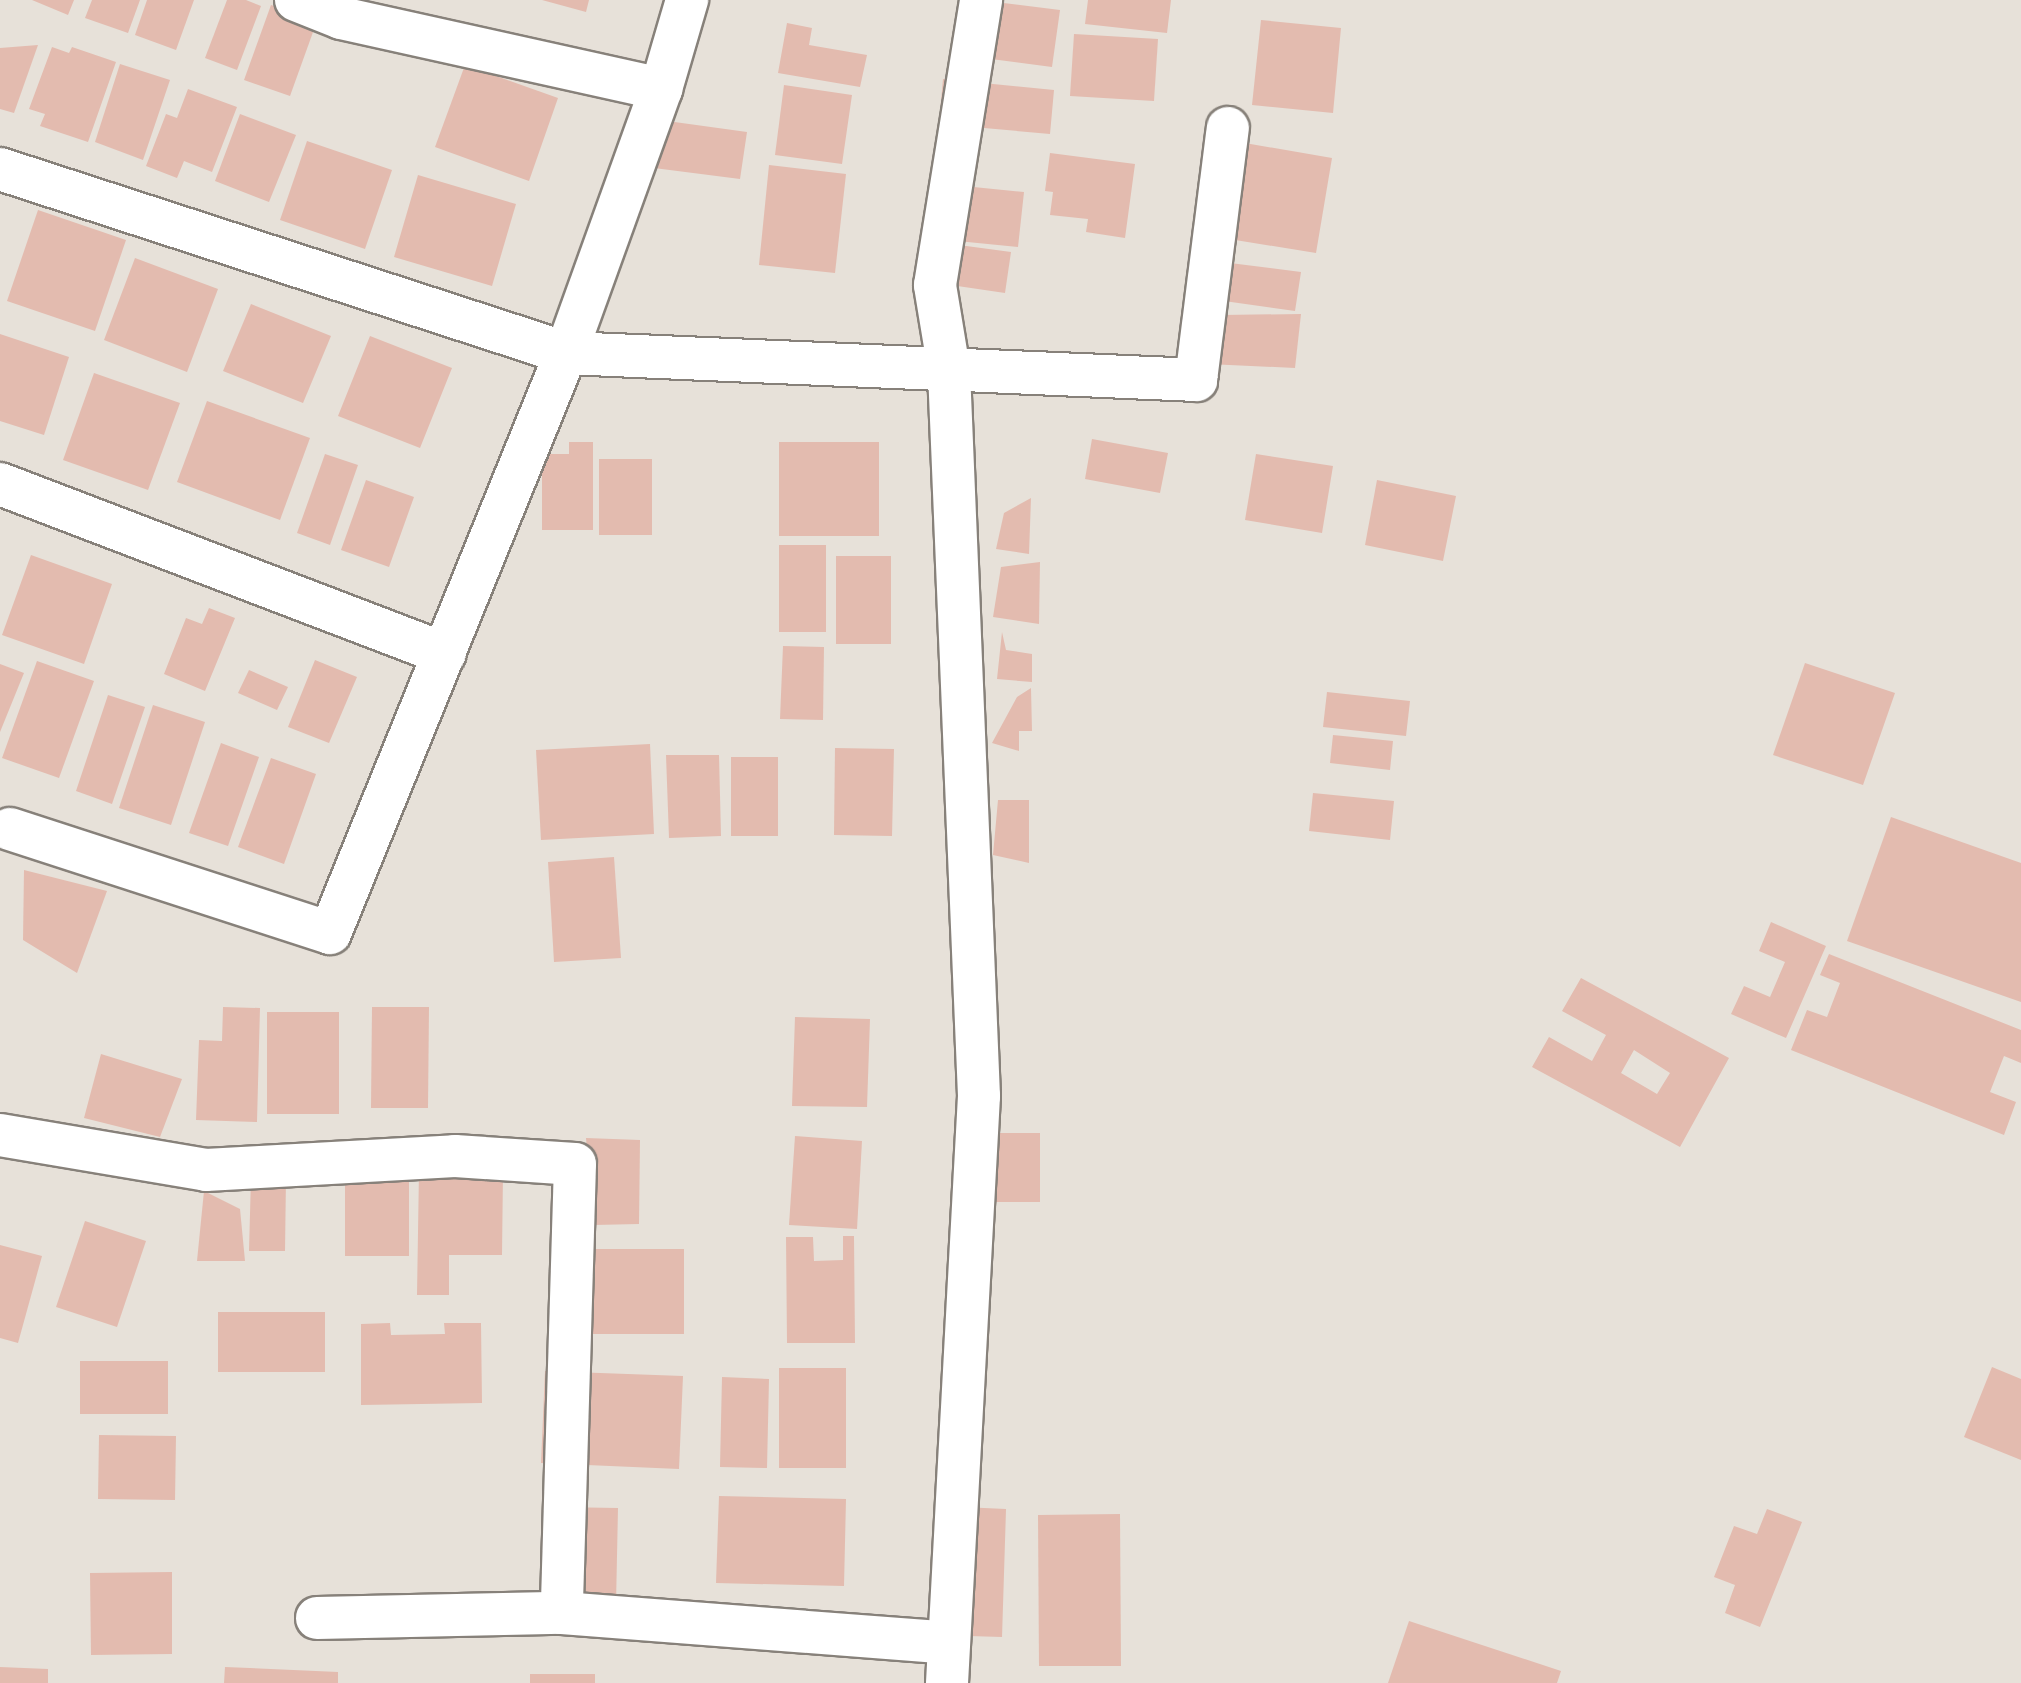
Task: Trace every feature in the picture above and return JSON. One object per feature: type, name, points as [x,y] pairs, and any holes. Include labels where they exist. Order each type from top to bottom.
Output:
[{"type":"street","points":[[296,0],[341,18],[661,89]]},
{"type":"street","points":[[3,831],[330,933],[566,353],[661,89],[687,0]]},
{"type":"street","points":[[317,1618],[562,1613],[948,1663],[979,1096],[949,370],[935,285],[981,0]]},
{"type":"street","points":[[0,169],[566,353],[1196,380],[1228,128]]},
{"type":"street","points":[[0,484],[445,654]]},
{"type":"street","points":[[0,1135],[206,1170],[455,1156],[575,1164],[562,1613]]},
{"type":"building","points":[[32,0],[74,0],[68,15]]},
{"type":"building","points":[[92,0],[140,0],[128,33],[85,18]]},
{"type":"building","points":[[147,0],[194,0],[176,50],[135,35]]},
{"type":"building","points":[[227,0],[246,0],[261,6],[237,70],[205,58]]},
{"type":"building","points":[[542,0],[589,0],[586,12]]},
{"type":"building","points":[[979,0],[1060,10],[1052,67],[968,56]]},
{"type":"building","points":[[1088,0],[1171,0],[1167,33],[1085,24]]},
{"type":"building","points":[[271,5],[317,21],[290,96],[244,80]]},
{"type":"building","points":[[1261,20],[1341,28],[1333,113],[1252,105]]},
{"type":"building","points":[[787,23],[812,28],[809,45],[867,55],[860,87],[778,73]]},
{"type":"building","points":[[1074,34],[1158,39],[1154,101],[1070,96]]},
{"type":"building","points":[[38,45],[14,113],[0,109],[0,48]]},
{"type":"building","points":[[52,47],[69,53],[72,47],[116,62],[88,142],[40,126],[45,114],[29,109]]},
{"type":"building","points":[[120,64],[170,80],[143,160],[95,142]]},
{"type":"building","points":[[465,65],[558,98],[529,181],[435,147]]},
{"type":"building","points":[[943,79],[1054,90],[1050,134],[939,124]]},
{"type":"building","points":[[784,85],[852,95],[842,164],[775,155]]},
{"type":"building","points":[[188,89],[237,107],[212,172],[184,161],[177,178],[146,166],[166,114],[177,118]]},
{"type":"building","points":[[240,114],[296,135],[269,202],[215,181]]},
{"type":"building","points":[[660,120],[747,132],[740,179],[654,168]]},
{"type":"building","points":[[307,141],[392,170],[365,249],[280,220]]},
{"type":"building","points":[[1239,142],[1332,158],[1316,253],[1223,238]]},
{"type":"building","points":[[1050,153],[1135,164],[1125,238],[1086,232],[1088,219],[1050,215],[1053,192],[1045,191]]},
{"type":"building","points":[[769,165],[846,174],[835,273],[759,265]]},
{"type":"building","points":[[418,175],[516,204],[492,286],[394,257]]},
{"type":"building","points":[[934,183],[1024,192],[1018,247],[927,238]]},
{"type":"building","points":[[38,210],[126,240],[95,331],[7,301]]},
{"type":"building","points":[[944,243],[1011,252],[1005,293],[937,283]]},
{"type":"building","points":[[135,258],[218,289],[187,372],[104,340]]},
{"type":"building","points":[[1222,262],[1301,272],[1295,311],[1217,300]]},
{"type":"building","points":[[251,304],[331,336],[303,403],[223,371]]},
{"type":"building","points":[[1301,314],[1295,368],[1208,364],[1221,315]]},
{"type":"building","points":[[0,334],[69,357],[44,435],[0,421]]},
{"type":"building","points":[[370,336],[452,368],[420,448],[338,416]]},
{"type":"building","points":[[94,373],[180,403],[148,490],[63,460]]},
{"type":"building","points":[[207,401],[310,438],[280,520],[177,482]]},
{"type":"building","points":[[1092,439],[1168,453],[1160,493],[1085,479]]},
{"type":"building","points":[[569,442],[593,442],[593,530],[542,530],[542,454],[569,454]]},
{"type":"building","points":[[779,442],[879,442],[879,536],[779,536]]},
{"type":"building","points":[[325,454],[358,465],[330,545],[297,533]]},
{"type":"building","points":[[1256,454],[1333,466],[1322,533],[1245,520]]},
{"type":"building","points":[[599,459],[652,459],[652,535],[599,535]]},
{"type":"building","points":[[366,480],[414,497],[389,567],[341,550]]},
{"type":"building","points":[[1377,480],[1456,496],[1443,561],[1365,545]]},
{"type":"building","points":[[1031,498],[1029,554],[996,549],[1004,513]]},
{"type":"building","points":[[779,545],[826,545],[826,632],[779,632]]},
{"type":"building","points":[[31,555],[112,584],[84,664],[2,635]]},
{"type":"building","points":[[836,556],[891,556],[891,644],[836,644]]},
{"type":"building","points":[[1040,562],[1039,624],[993,617],[1001,567]]},
{"type":"building","points":[[209,608],[235,618],[205,691],[164,674],[186,618],[202,624]]},
{"type":"building","points":[[1002,632],[1006,650],[1032,654],[1032,682],[997,679]]},
{"type":"building","points":[[783,646],[824,647],[823,720],[780,719]]},
{"type":"building","points":[[315,660],[357,677],[329,743],[288,727]]},
{"type":"building","points":[[37,661],[94,681],[59,778],[2,758]]},
{"type":"building","points":[[1805,663],[1895,693],[1863,785],[1773,755]]},
{"type":"building","points":[[0,664],[24,673],[0,732]]},
{"type":"building","points":[[249,670],[288,687],[277,710],[238,693]]},
{"type":"building","points":[[1031,688],[1032,731],[1019,731],[1019,751],[992,743],[1017,697]]},
{"type":"building","points":[[1327,692],[1410,701],[1406,736],[1323,727]]},
{"type":"building","points":[[108,695],[145,707],[112,804],[76,791]]},
{"type":"building","points":[[153,705],[205,722],[171,825],[119,808]]},
{"type":"building","points":[[1333,735],[1393,741],[1390,770],[1330,763]]},
{"type":"building","points":[[221,743],[259,757],[228,846],[189,833]]},
{"type":"building","points":[[650,744],[654,834],[541,840],[536,750]]},
{"type":"building","points":[[835,748],[894,749],[892,836],[834,835]]},
{"type":"building","points":[[666,755],[719,755],[721,836],[669,838]]},
{"type":"building","points":[[731,757],[778,757],[778,836],[731,836]]},
{"type":"building","points":[[271,758],[316,774],[284,864],[238,847]]},
{"type":"building","points":[[1313,793],[1394,801],[1390,840],[1309,831]]},
{"type":"building","points":[[998,800],[1029,800],[1029,863],[993,855]]},
{"type":"building","points":[[1891,817],[2021,863],[2021,1002],[1847,941]]},
{"type":"building","points":[[614,857],[621,958],[554,962],[548,862]]},
{"type":"building","points":[[24,870],[107,891],[77,973],[23,940]]},
{"type":"building","points":[[1771,922],[1826,946],[1786,1038],[1731,1014],[1744,986],[1770,997],[1785,962],[1759,951]]},
{"type":"building","points":[[1829,954],[2021,1030],[2021,1063],[2004,1056],[1990,1092],[2016,1102],[2004,1135],[1791,1050],[1807,1010],[1827,1017],[1840,983],[1820,975]]},
{"type":"building","points":[[1581,978],[1729,1058],[1680,1147],[1532,1067],[1549,1037],[1592,1061],[1606,1035],[1562,1011]],"holes":[[[1634,1050],[1670,1073],[1657,1094],[1621,1073]]]},
{"type":"building","points":[[223,1007],[260,1008],[257,1122],[196,1120],[199,1040],[222,1041]]},
{"type":"building","points":[[372,1007],[429,1007],[428,1108],[371,1108]]},
{"type":"building","points":[[267,1012],[339,1012],[339,1114],[267,1114]]},
{"type":"building","points":[[795,1017],[870,1019],[867,1107],[792,1106]]},
{"type":"building","points":[[101,1054],[182,1079],[160,1137],[84,1118]]},
{"type":"building","points":[[972,1133],[1040,1133],[1040,1202],[972,1202]]},
{"type":"building","points":[[795,1136],[862,1141],[857,1229],[789,1225]]},
{"type":"building","points":[[586,1138],[640,1140],[639,1224],[594,1225]]},
{"type":"building","points":[[419,1170],[503,1172],[502,1255],[449,1255],[449,1295],[417,1295]]},
{"type":"building","points":[[345,1176],[409,1176],[409,1256],[345,1256]]},
{"type":"building","points":[[251,1177],[286,1177],[285,1251],[249,1251]]},
{"type":"building","points":[[204,1191],[240,1209],[245,1261],[197,1261]]},
{"type":"building","points":[[85,1221],[146,1241],[117,1327],[56,1307]]},
{"type":"building","points":[[843,1236],[854,1236],[855,1343],[787,1343],[786,1237],[813,1237],[814,1261],[843,1260]]},
{"type":"building","points":[[0,1245],[42,1256],[18,1343],[0,1338]]},
{"type":"building","points":[[571,1249],[684,1249],[684,1334],[571,1334]]},
{"type":"building","points":[[218,1312],[325,1312],[325,1372],[218,1372]]},
{"type":"building","points":[[390,1323],[391,1335],[445,1334],[444,1323],[481,1323],[482,1403],[361,1405],[361,1324]]},
{"type":"building","points":[[80,1361],[168,1361],[168,1414],[80,1414]]},
{"type":"building","points":[[1992,1367],[2021,1379],[2021,1460],[1964,1437]]},
{"type":"building","points":[[779,1368],[846,1368],[846,1468],[779,1468]]},
{"type":"building","points":[[545,1371],[683,1376],[679,1469],[541,1463]]},
{"type":"building","points":[[722,1377],[769,1379],[767,1468],[720,1467]]},
{"type":"building","points":[[99,1435],[176,1436],[175,1500],[98,1499]]},
{"type":"building","points":[[719,1496],[846,1499],[844,1586],[716,1583]]},
{"type":"building","points":[[940,1506],[1006,1509],[1002,1637],[935,1635]]},
{"type":"building","points":[[558,1507],[618,1508],[616,1604],[556,1603]]},
{"type":"building","points":[[1767,1509],[1802,1522],[1760,1627],[1725,1613],[1735,1585],[1714,1577],[1734,1526],[1757,1534]]},
{"type":"building","points":[[1120,1514],[1121,1666],[1039,1666],[1038,1515]]},
{"type":"building","points":[[172,1572],[172,1654],[91,1655],[90,1573]]},
{"type":"building","points":[[1409,1621],[1561,1671],[1557,1683],[1388,1683]]},
{"type":"building","points":[[0,1667],[48,1669],[48,1683],[0,1683]]},
{"type":"building","points":[[225,1667],[338,1672],[338,1683],[224,1683]]},
{"type":"building","points":[[530,1674],[595,1674],[595,1683],[530,1683]]}]
